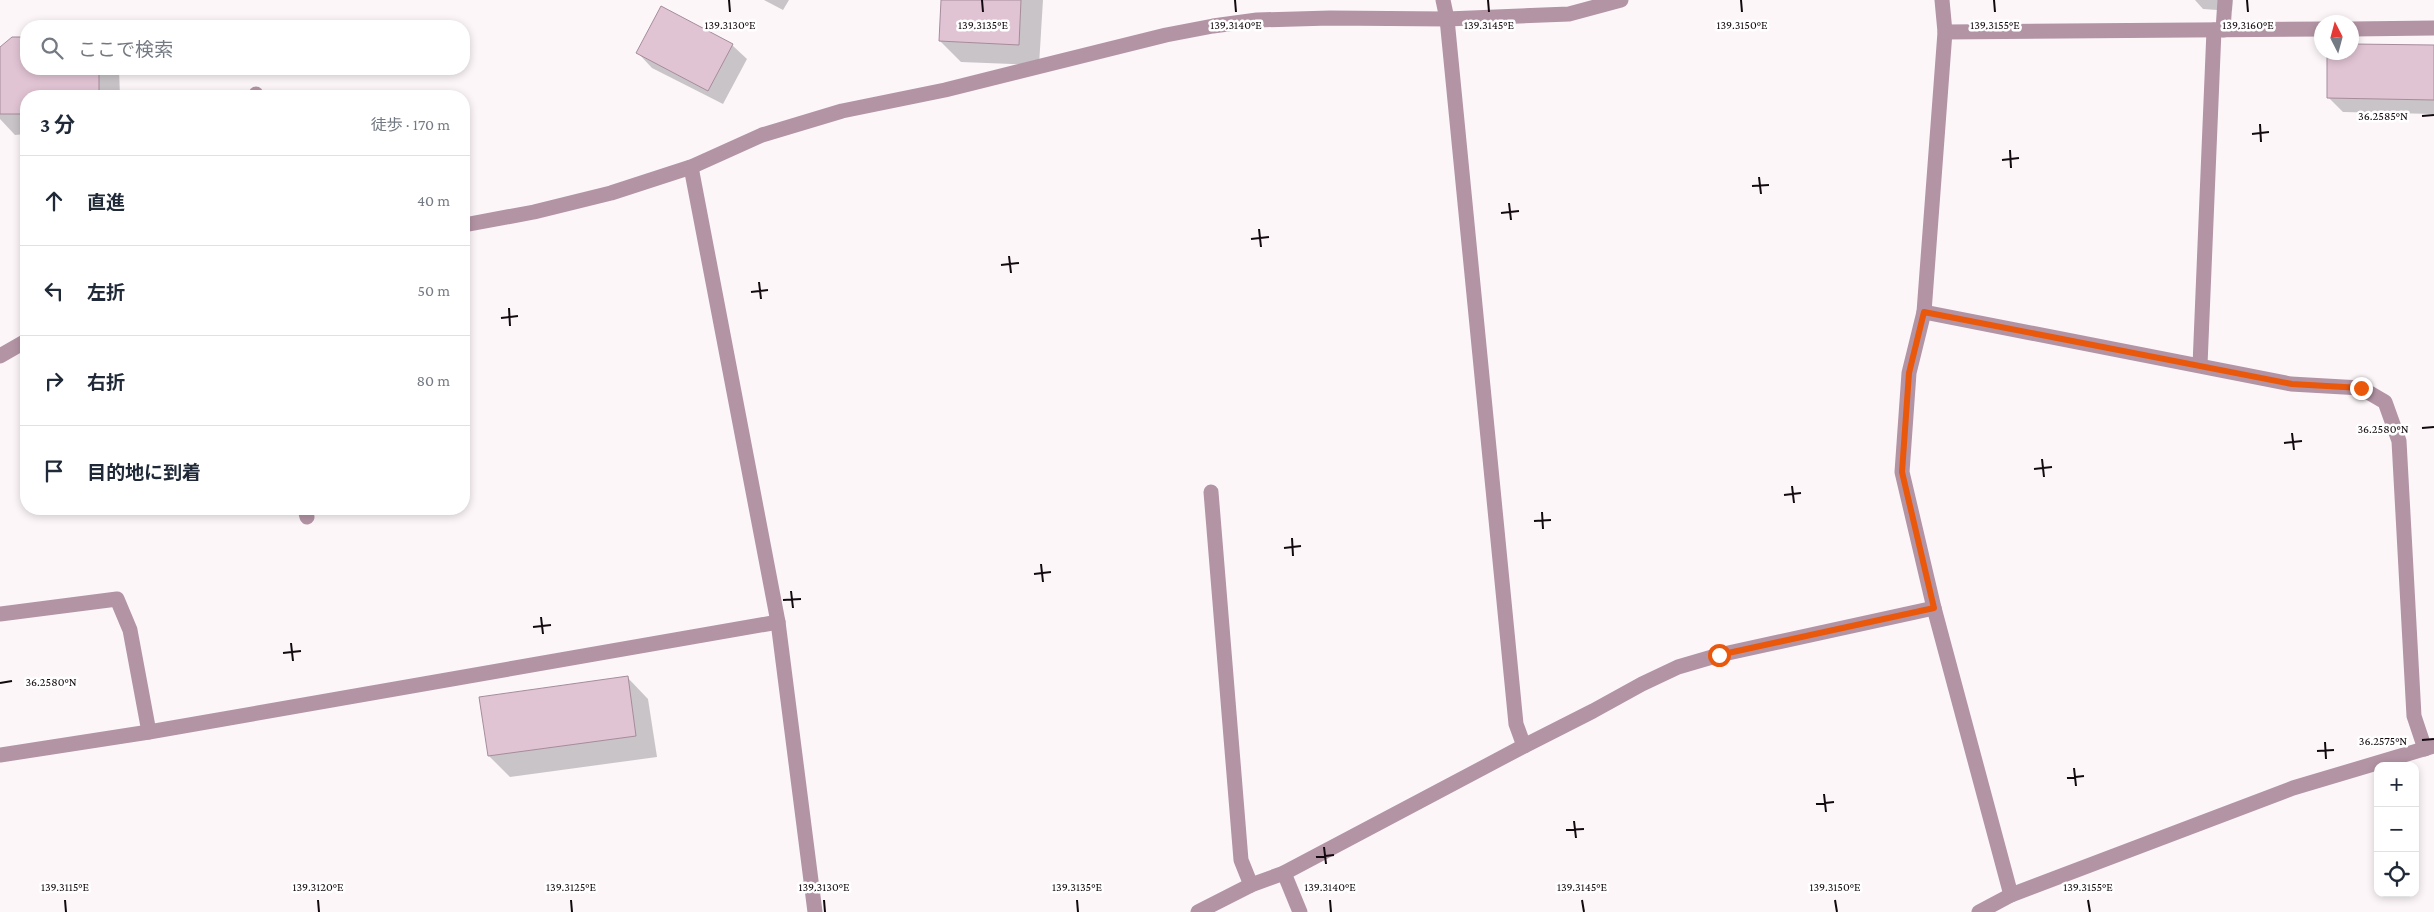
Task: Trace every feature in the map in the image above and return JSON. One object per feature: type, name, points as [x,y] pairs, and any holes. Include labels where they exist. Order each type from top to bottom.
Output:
[{"type":"street","points":[[1444,0],[1516,724],[1524,746]]},
{"type":"street","points":[[470,224],[534,212],[611,193],[691,167],[762,136],[842,111],[946,90],[1166,35],[1266,19],[1447,19],[1569,14],[1621,0]]},
{"type":"street","points":[[1942,0],[1946,32],[1924,312],[1909,373],[1902,472],[1934,608],[2011,895]]},
{"type":"street","points":[[2200,365],[2219,30],[2225,0]]},
{"type":"street","points":[[2359,29],[2434,28]]},
{"type":"street","points":[[1946,32],[2314,29]]},
{"type":"street","points":[[691,167],[751,489],[778,622],[815,912]]},
{"type":"street","points":[[1924,312],[2292,384],[2361,388],[2385,402],[2399,441],[2414,716],[2430,748],[2293,788],[2011,895],[1979,912]]},
{"type":"street","points":[[0,356],[20,344]]},
{"type":"street","points":[[1211,492],[1241,860],[1250,885]]},
{"type":"street","points":[[0,614],[117,598],[130,630],[149,732]]},
{"type":"street","points":[[1198,912],[1250,885],[1284,872],[1678,667],[1719,655],[1934,608]]},
{"type":"street","points":[[0,755],[149,732],[778,622]]},
{"type":"street","points":[[1284,872],[1300,912]]},
{"type":"building","points":[[941,0],[1021,0],[1019,45],[939,41]]},
{"type":"building","points":[[661,6],[733,44],[708,91],[636,53]]},
{"type":"building","points":[[12,37],[20,37],[20,75],[99,75],[99,90],[20,90],[20,114],[0,114],[0,47]]},
{"type":"building","points":[[2359,44],[2434,45],[2434,100],[2327,98],[2327,60],[2359,60]]},
{"type":"building","points":[[628,676],[636,736],[488,756],[479,697]]},
{"type":"route","points":[[1719,655],[1934,608],[1902,472],[1909,373],[1924,312],[2292,384],[2361,388]]}]
